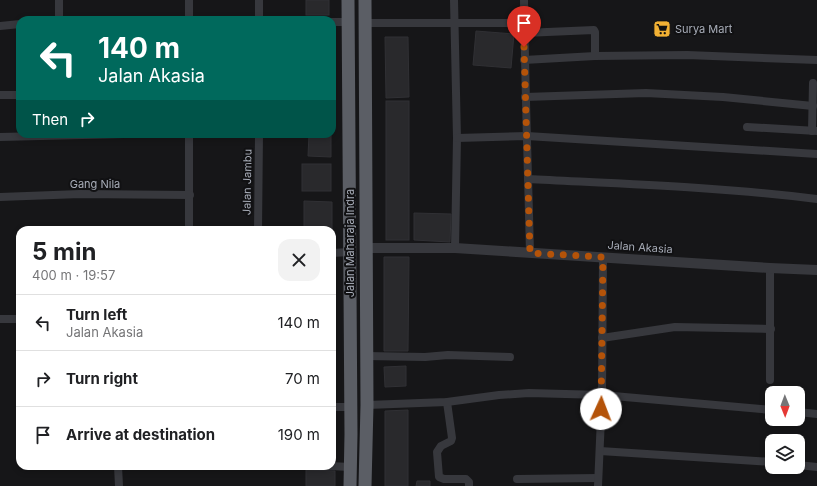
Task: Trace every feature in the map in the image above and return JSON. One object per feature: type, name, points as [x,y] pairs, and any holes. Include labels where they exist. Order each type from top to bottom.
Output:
[{"type":"highway","name":"Jalan Maharaja Indra","points":[[348,0],[351,406],[350,486]]},
{"type":"highway","name":"Jalan Maharaja Indra","points":[[365,0],[367,405],[365,486]]},
{"type":"street","points":[[59,0],[59,16]]},
{"type":"street","points":[[189,0],[189,16]]},
{"type":"street","points":[[259,0],[259,16]]},
{"type":"street","points":[[454,0],[457,138],[455,248]]},
{"type":"street","points":[[524,0],[524,60],[528,136],[530,253]]},
{"type":"street","points":[[336,22],[348,22]]},
{"type":"street","points":[[365,23],[524,23]]},
{"type":"street","points":[[0,26],[16,24]]},
{"type":"street","points":[[524,33],[594,30],[596,32],[595,56]]},
{"type":"street","points":[[524,60],[595,56],[687,55],[817,60]]},
{"type":"street","points":[[747,126],[815,131],[813,83]]},
{"type":"street","points":[[525,97],[646,93],[724,97],[813,106]]},
{"type":"street","points":[[0,95],[16,95]]},
{"type":"street","points":[[457,138],[528,136],[817,154]]},
{"type":"street","points":[[0,138],[16,137]]},
{"type":"street","points":[[189,138],[189,226]]},
{"type":"street","name":"Jalan Jambu","points":[[258,226],[259,138]]},
{"type":"street","points":[[528,179],[749,192],[817,199]]},
{"type":"street","name":"Gang Nila","points":[[0,197],[80,194],[190,195]]},
{"type":"street","name":"Jalan Akasia","points":[[366,248],[455,248],[817,270]]},
{"type":"street","points":[[336,253],[350,252]]},
{"type":"street","points":[[517,479],[598,482],[602,395],[603,257]]},
{"type":"street","points":[[770,268],[770,380]]},
{"type":"street","points":[[1,319],[16,319]]},
{"type":"street","points":[[602,338],[674,327],[771,329]]},
{"type":"street","points":[[366,356],[425,357],[448,355],[510,357]]},
{"type":"street","points":[[367,405],[447,402],[499,395],[529,393],[602,395],[765,409]]},
{"type":"street","points":[[447,402],[452,438],[451,441],[438,449],[436,455],[438,477],[444,479],[466,479],[469,482],[469,486]]},
{"type":"street","points":[[336,407],[351,406]]},
{"type":"street","points":[[805,413],[817,414]]},
{"type":"street","points":[[600,451],[765,462]]},
{"type":"street","points":[[336,466],[350,467]]},
{"type":"street","points":[[805,466],[817,467]]},
{"type":"street","points":[[118,470],[119,486]]},
{"type":"building","points":[[306,0],[329,0],[329,15],[306,15]]},
{"type":"building","points":[[476,31],[514,34],[511,68],[473,65]]},
{"type":"building","points":[[385,37],[408,37],[409,97],[386,98]]},
{"type":"building","points":[[386,101],[409,101],[409,240],[386,240]]},
{"type":"building","points":[[309,138],[331,138],[331,157],[308,156]]},
{"type":"building","points":[[302,164],[331,164],[331,191],[302,191]]},
{"type":"building","points":[[304,201],[332,202],[332,226],[304,226]]},
{"type":"building","points":[[414,213],[451,214],[450,242],[414,240]]},
{"type":"building","points":[[384,257],[409,257],[408,351],[384,351]]},
{"type":"building","points":[[406,366],[406,386],[385,387],[384,367]]},
{"type":"building","points":[[408,410],[408,486],[385,486],[385,411]]},
{"type":"building","points":[[306,470],[335,471],[335,486],[306,486]]},
{"type":"building","points":[[417,481],[430,481],[430,486],[416,486]]},
{"type":"place","name":"Surya Mart","points":[[662,29]]},
{"type":"route","points":[[524,47],[525,97],[528,136],[530,253],[603,257],[601,409]]}]
